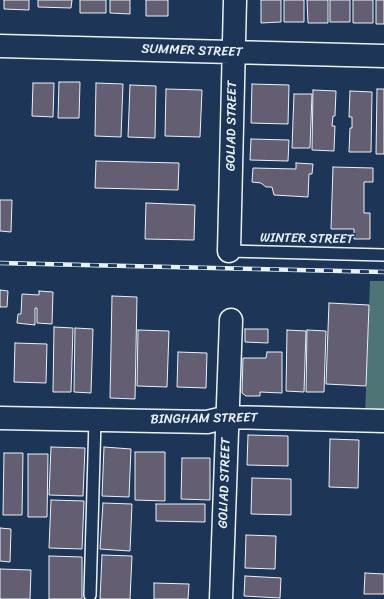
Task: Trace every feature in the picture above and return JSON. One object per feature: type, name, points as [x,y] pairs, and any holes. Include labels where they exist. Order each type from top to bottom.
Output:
[{"type":"street","name":"GOLIAD STREET","points":[[229,251],[234,0]]},
{"type":"street","name":"SUMMER STREET","points":[[0,46],[384,56]]},
{"type":"street","name":"GOLIAD STREET","points":[[221,599],[231,320]]},
{"type":"street","name":"BINGHAM STREET","points":[[0,418],[208,422],[228,417],[384,421]]},
{"type":"lane","name":"WINTER STREET","points":[[229,251],[384,255]]},
{"type":"lane","points":[[90,595],[95,420]]},
{"type":"green space","points":[[370,281],[384,281],[384,415],[365,415]]},
{"type":"building","points":[[4,0],[29,0],[29,10],[4,9]]},
{"type":"building","points":[[38,0],[72,0],[71,8],[38,7]]},
{"type":"building","points":[[80,0],[106,0],[106,13],[80,13]]},
{"type":"building","points":[[110,0],[130,0],[130,14],[110,13]]},
{"type":"building","points":[[146,0],[168,0],[168,16],[146,16]]},
{"type":"building","points":[[261,0],[281,0],[281,22],[261,23]]},
{"type":"building","points":[[284,0],[304,0],[304,22],[284,22]]},
{"type":"building","points":[[307,0],[328,0],[328,23],[308,23]]},
{"type":"building","points":[[330,0],[350,0],[350,22],[330,22]]},
{"type":"building","points":[[353,0],[373,0],[373,23],[353,23]]},
{"type":"building","points":[[376,0],[384,0],[384,24],[376,24]]},
{"type":"building","points":[[59,82],[80,82],[79,118],[58,118]]},
{"type":"building","points":[[33,83],[54,83],[53,117],[32,116]]},
{"type":"building","points":[[96,83],[123,84],[121,137],[95,136]]},
{"type":"building","points":[[252,84],[289,85],[288,124],[251,123]]},
{"type":"building","points":[[130,85],[156,86],[155,138],[128,137]]},
{"type":"building","points":[[166,89],[202,90],[200,137],[165,136]]},
{"type":"building","points":[[377,89],[384,89],[384,154],[376,154]]},
{"type":"building","points":[[313,90],[336,91],[335,116],[333,116],[332,126],[335,126],[334,151],[312,150]]},
{"type":"building","points":[[350,91],[372,92],[371,152],[349,152],[350,128],[352,128],[352,117],[349,117]]},
{"type":"building","points":[[294,94],[312,94],[310,148],[292,148]]},
{"type":"building","points":[[251,139],[289,140],[288,161],[250,160]]},
{"type":"building","points":[[96,161],[179,163],[178,190],[95,188]]},
{"type":"building","points":[[296,163],[313,164],[312,174],[309,174],[308,197],[274,195],[272,187],[266,187],[261,183],[252,182],[253,168],[296,169]]},
{"type":"building","points":[[333,167],[373,168],[373,182],[364,182],[364,213],[370,213],[370,239],[354,239],[354,229],[331,229]]},
{"type":"building","points":[[0,200],[12,200],[11,232],[0,231]]},
{"type":"building","points":[[146,203],[195,205],[194,240],[145,239]]},
{"type":"building","points":[[0,290],[8,291],[7,307],[0,307]]},
{"type":"building","points":[[39,291],[53,292],[52,324],[37,323],[37,308],[35,308],[35,325],[17,323],[18,314],[21,314],[22,294],[39,295]]},
{"type":"building","points":[[112,296],[137,297],[135,399],[110,398]]},
{"type":"building","points":[[329,303],[369,305],[366,386],[326,384]]},
{"type":"building","points":[[54,327],[73,328],[71,392],[53,392]]},
{"type":"building","points":[[75,328],[93,329],[91,393],[74,392]]},
{"type":"building","points":[[245,329],[268,329],[268,343],[245,342]]},
{"type":"building","points":[[138,330],[169,331],[167,387],[137,386]]},
{"type":"building","points":[[287,330],[306,331],[304,392],[286,391]]},
{"type":"building","points":[[307,330],[326,331],[324,392],[306,392]]},
{"type":"building","points":[[15,343],[47,344],[46,383],[14,382]]},
{"type":"building","points":[[178,352],[207,353],[206,388],[177,387]]},
{"type":"building","points":[[267,352],[282,352],[282,393],[260,392],[260,396],[246,396],[242,393],[243,358],[266,358]]},
{"type":"building","points":[[248,435],[288,436],[288,466],[247,465]]},
{"type":"building","points":[[330,439],[359,440],[358,488],[329,487]]},
{"type":"building","points":[[51,447],[85,448],[83,496],[49,495]]},
{"type":"building","points":[[104,447],[131,449],[129,497],[102,496]]},
{"type":"building","points":[[135,452],[165,452],[165,501],[135,500]]},
{"type":"building","points":[[4,453],[23,453],[22,515],[3,515]]},
{"type":"building","points":[[28,454],[48,454],[47,517],[28,517]]},
{"type":"building","points":[[182,458],[210,458],[210,500],[181,499]]},
{"type":"building","points":[[252,478],[291,479],[291,515],[251,514]]},
{"type":"building","points":[[51,500],[84,501],[82,549],[49,548]]},
{"type":"building","points":[[103,503],[132,504],[130,551],[100,549]]},
{"type":"building","points":[[156,504],[205,504],[205,522],[156,521]]},
{"type":"building","points":[[0,528],[11,529],[10,562],[0,561]]},
{"type":"building","points":[[246,535],[276,536],[275,569],[245,568]]},
{"type":"building","points":[[102,555],[132,556],[130,599],[100,599]]},
{"type":"building","points":[[49,556],[82,557],[82,599],[49,599]]},
{"type":"building","points":[[0,569],[31,570],[30,599],[0,599]]},
{"type":"building","points":[[365,573],[384,574],[384,594],[364,594]]},
{"type":"building","points":[[245,576],[281,578],[280,598],[244,596]]},
{"type":"building","points":[[154,583],[189,584],[188,599],[154,599]]},
{"type":"railway","points":[[0,263],[384,272]]}]
